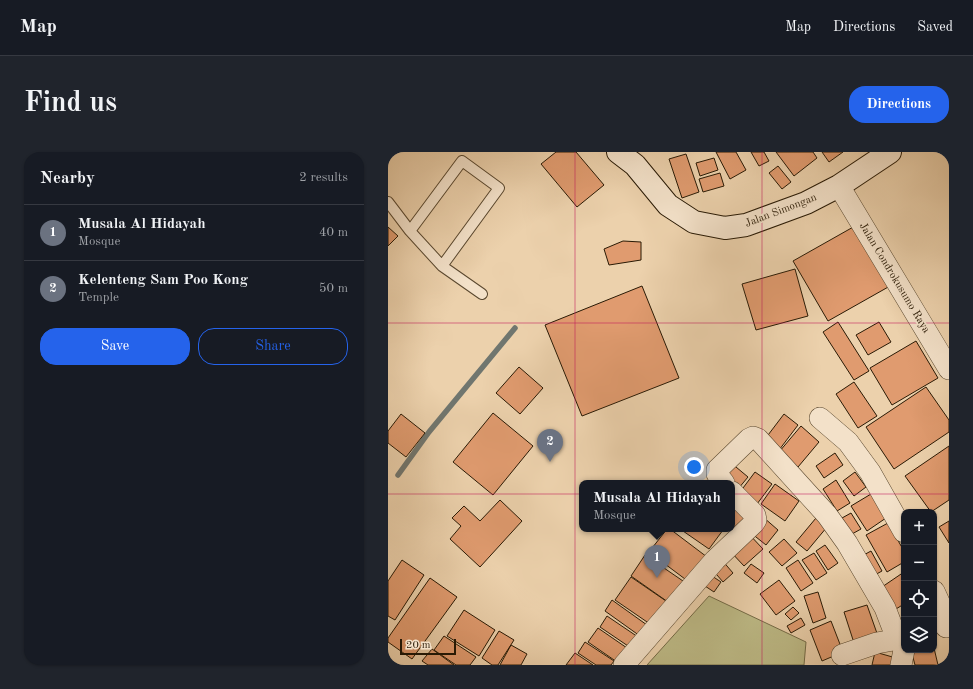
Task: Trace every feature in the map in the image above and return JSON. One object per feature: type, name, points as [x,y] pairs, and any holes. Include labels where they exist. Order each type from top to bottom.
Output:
[{"type":"main road","name":"Jalan Simongan","points":[[618,152],[634,159],[668,205],[694,222],[725,228],[746,225],[800,206],[839,186],[876,156]]},
{"type":"street","name":"Jalan Condrokusumo Raya","points":[[839,186],[949,369]]},
{"type":"street","points":[[820,418],[848,442],[870,472],[901,527]]},
{"type":"street","points":[[722,480],[717,474],[717,470],[749,439],[753,437],[758,440],[827,515],[847,543],[885,608],[901,640]]},
{"type":"street","points":[[624,665],[715,560],[756,520],[755,515],[735,495]]},
{"type":"street","points":[[937,598],[940,604],[943,628]]},
{"type":"street","points":[[842,655],[877,643],[901,642]]},
{"type":"street","points":[[901,665],[902,653]]},
{"type":"lane","points":[[410,231],[462,161],[499,188],[442,266]]},
{"type":"lane","points":[[388,202],[410,231],[442,266],[482,294]]},
{"type":"shaded area","points":[[709,596],[806,642],[804,665],[647,665]]},
{"type":"building","points":[[556,152],[576,152],[604,185],[577,207],[541,164]]},
{"type":"building","points":[[716,152],[736,152],[746,170],[730,179]]},
{"type":"building","points":[[751,152],[764,152],[769,161],[759,166]]},
{"type":"building","points":[[776,152],[813,152],[817,158],[794,176]]},
{"type":"building","points":[[822,152],[843,152],[829,162]]},
{"type":"building","points":[[686,154],[699,192],[682,198],[669,159]]},
{"type":"building","points":[[714,158],[718,170],[700,176],[696,163]]},
{"type":"building","points":[[778,166],[791,182],[782,189],[769,173]]},
{"type":"building","points":[[720,173],[724,186],[703,192],[699,179]]},
{"type":"building","points":[[855,226],[890,286],[828,321],[793,261]]},
{"type":"building","points":[[388,227],[398,236],[388,246]]},
{"type":"building","points":[[623,241],[641,242],[641,260],[609,265],[604,249]]},
{"type":"building","points":[[795,269],[808,316],[756,330],[742,284]]},
{"type":"building","points":[[642,286],[679,378],[582,416],[545,325]]},
{"type":"building","points":[[838,322],[869,371],[854,380],[823,332]]},
{"type":"building","points":[[879,322],[891,342],[868,355],[856,335]]},
{"type":"building","points":[[916,341],[938,378],[892,405],[870,368]]},
{"type":"building","points":[[519,367],[543,388],[520,414],[496,393]]},
{"type":"building","points":[[854,382],[877,416],[858,428],[836,394]]},
{"type":"building","points":[[926,387],[949,420],[949,432],[894,469],[866,427]]},
{"type":"building","points":[[493,413],[533,446],[493,495],[453,462]]},
{"type":"building","points":[[401,414],[425,433],[406,457],[388,443],[388,431]]},
{"type":"building","points":[[784,414],[798,425],[776,454],[762,443]]},
{"type":"building","points":[[801,426],[819,442],[798,467],[779,452]]},
{"type":"building","points":[[949,446],[949,500],[936,509],[929,509],[905,476]]},
{"type":"building","points":[[835,453],[843,465],[824,478],[816,466]]},
{"type":"building","points":[[730,462],[748,477],[738,489],[735,487],[735,480],[727,480],[719,474]]},
{"type":"building","points":[[755,472],[772,484],[757,504],[740,492]]},
{"type":"building","points":[[855,472],[866,487],[854,496],[843,481]]},
{"type":"building","points":[[836,480],[850,503],[837,511],[823,489]]},
{"type":"building","points":[[775,484],[799,501],[785,521],[761,504]]},
{"type":"building","points":[[871,494],[886,518],[867,531],[851,506]]},
{"type":"building","points":[[500,500],[522,521],[480,567],[450,539],[461,526],[452,518],[464,506],[480,521]]},
{"type":"building","points":[[735,506],[750,516],[736,535],[732,532],[735,532]]},
{"type":"building","points":[[851,513],[861,529],[852,534],[842,518]]},
{"type":"building","points":[[763,517],[778,530],[766,545],[751,533]]},
{"type":"building","points":[[816,518],[827,527],[807,551],[796,542]]},
{"type":"building","points":[[949,521],[949,543],[939,527]]},
{"type":"building","points":[[888,523],[901,546],[901,564],[887,572],[866,535]]},
{"type":"building","points":[[665,532],[674,532],[707,557],[689,582],[649,552]]},
{"type":"building","points":[[684,532],[722,532],[709,549]]},
{"type":"building","points":[[747,532],[763,549],[744,566],[729,550]]},
{"type":"building","points":[[784,539],[797,553],[782,566],[769,552]]},
{"type":"building","points":[[825,545],[838,563],[828,570],[816,551]]},
{"type":"building","points":[[871,551],[882,571],[871,577],[860,557]]},
{"type":"building","points":[[814,553],[827,573],[816,580],[802,560]]},
{"type":"building","points":[[645,555],[683,581],[668,602],[631,576]]},
{"type":"building","points":[[721,559],[733,573],[723,582],[711,568]]},
{"type":"building","points":[[402,560],[424,575],[395,620],[388,616],[388,581]]},
{"type":"building","points":[[798,560],[813,583],[801,591],[786,568]]},
{"type":"building","points":[[751,564],[764,573],[757,583],[744,573]]},
{"type":"building","points":[[706,572],[721,582],[714,592],[699,582]]},
{"type":"building","points":[[901,574],[901,606],[896,609],[882,587]]},
{"type":"building","points":[[631,577],[666,601],[650,624],[615,600]]},
{"type":"building","points":[[430,578],[457,597],[412,659],[388,642],[388,638]]},
{"type":"building","points":[[779,580],[795,601],[776,615],[760,594]]},
{"type":"building","points":[[818,592],[826,618],[813,623],[804,596]]},
{"type":"building","points":[[612,600],[647,625],[640,636],[605,611]]},
{"type":"building","points":[[867,605],[879,639],[855,646],[844,612]]},
{"type":"building","points":[[793,607],[799,613],[791,620],[785,614]]},
{"type":"building","points":[[464,610],[495,630],[479,656],[447,636]]},
{"type":"building","points":[[607,616],[638,637],[631,648],[600,627]]},
{"type":"building","points":[[801,618],[805,625],[791,633],[787,626]]},
{"type":"building","points":[[831,621],[843,652],[822,661],[810,630]]},
{"type":"building","points":[[598,628],[627,648],[617,662],[588,642]]},
{"type":"building","points":[[499,631],[514,640],[498,665],[492,665],[482,658]]},
{"type":"building","points":[[444,636],[476,657],[470,665],[456,665],[434,650]]},
{"type":"building","points":[[585,642],[614,661],[611,665],[596,665],[578,653]]},
{"type":"building","points":[[511,645],[527,654],[521,665],[500,665]]},
{"type":"building","points":[[432,649],[454,665],[428,665],[422,661]]},
{"type":"building","points":[[875,652],[896,658],[894,665],[872,665]]},
{"type":"building","points":[[575,653],[593,665],[566,665]]},
{"type":"building","points":[[912,653],[935,653],[938,665],[915,665]]},
{"type":"waterway","points":[[398,475],[429,432],[515,328]]},
{"type":"place","name":"Kelenteng Sam Poo Kong","points":[[550,462]]},
{"type":"place","name":"Musala Al Hidayah","points":[[657,578]]}]
